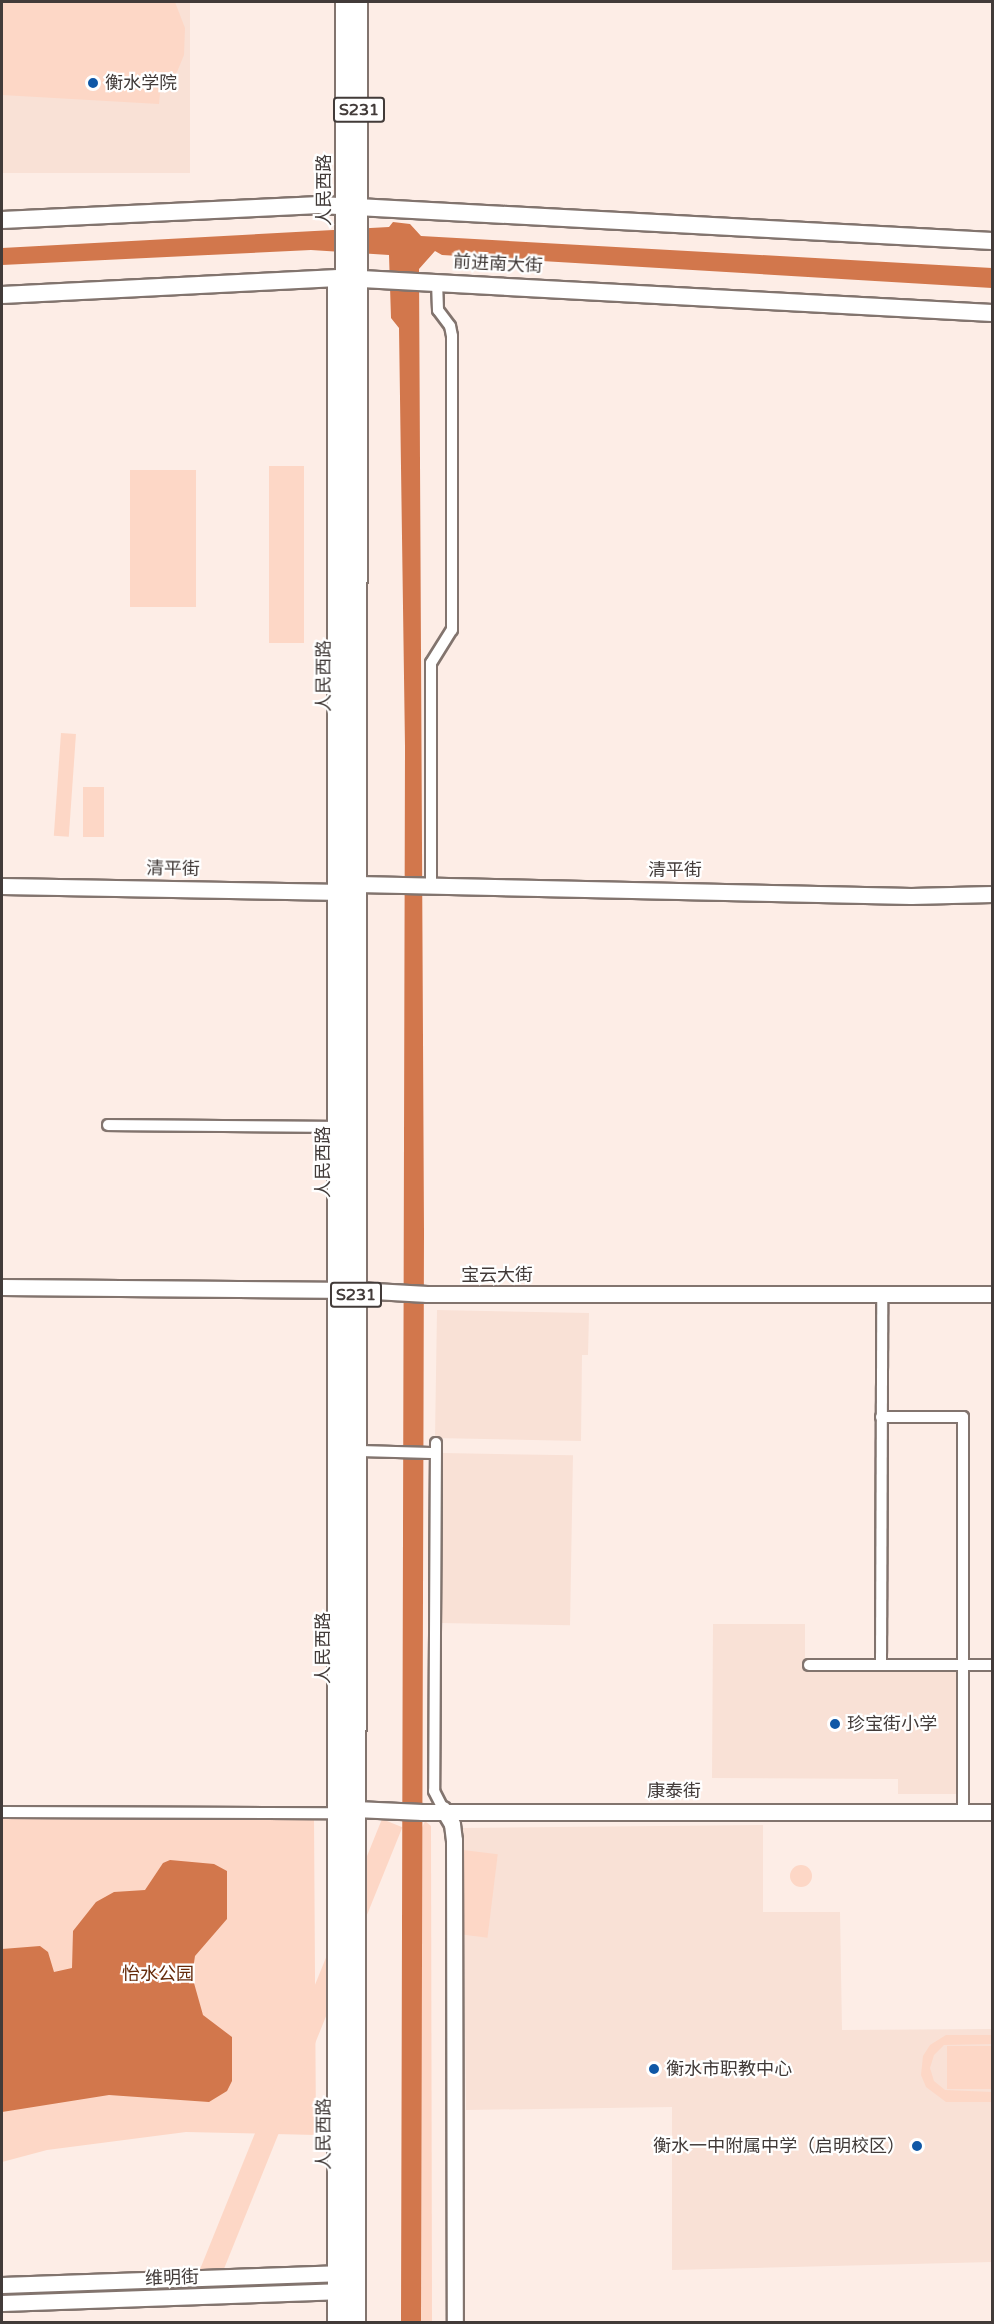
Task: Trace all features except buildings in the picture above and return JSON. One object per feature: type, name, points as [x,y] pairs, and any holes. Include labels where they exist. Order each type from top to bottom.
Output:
[{"type":"main road","name":"人民西路","points":[[344,2],[351,212]]},
{"type":"main road","name":"人民西路","points":[[345,2322],[338,2292],[338,2274],[347,274],[359,2]]},
{"type":"main road","points":[[2,219],[351,212],[993,241]]},
{"type":"main road","name":"前进南大街","points":[[2,295],[347,274],[381,279],[435,280],[993,313]]},
{"type":"main road","name":"人民西路","points":[[344,889],[338,1127],[344,1290],[356,1451],[357,2322]]},
{"type":"street","points":[[428,886],[431,663],[452,630],[452,336],[450,326],[438,310],[435,280]]},
{"type":"street","name":"清平街","points":[[2,886],[344,889],[397,885],[911,896],[993,894]]},
{"type":"street","points":[[108,1125],[338,1127]]},
{"type":"street","name":"宝云大街","points":[[2,1287],[344,1290],[401,1294],[993,1294]]},
{"type":"street","points":[[338,2274],[332,1813],[344,1290]]},
{"type":"street","points":[[881,1665],[882,1293]]},
{"type":"street","points":[[881,1417],[963,1417],[963,1812]]},
{"type":"street","points":[[356,1451],[433,1450],[434,1791],[452,1824],[454,1840],[455,2322]]},
{"type":"street","points":[[809,1665],[993,1665]]},
{"type":"street","name":"康泰街","points":[[355,1809],[392,1812],[443,1809],[993,1812]]},
{"type":"street","points":[[2,1812],[332,1813]]},
{"type":"street","name":"维明街","points":[[2,2285],[338,2274]]},
{"type":"street","points":[[333,2322],[338,2292]]},
{"type":"street","name":"维明街","points":[[2,2303],[338,2292]]},
{"type":"shaded area","name":"衡水学院","points":[[2,2],[190,2],[190,173],[2,173]]},
{"type":"shaded area","points":[[393,222],[410,224],[421,236],[992,268],[992,288],[442,255],[435,251],[419,269],[424,1231],[421,2322],[401,2322],[405,746],[399,328],[391,318],[389,255],[311,250],[2,265],[2,248],[389,227]]},
{"type":"shaded area","points":[[437,1310],[589,1313],[588,1355],[582,1355],[581,1441],[435,1438]]},
{"type":"shaded area","points":[[443,1453],[573,1455],[570,1625],[440,1623]]},
{"type":"shaded area","name":"珍宝街小学","points":[[713,1624],[805,1624],[805,1669],[958,1670],[957,1794],[898,1794],[898,1779],[712,1778]]},
{"type":"shaded area","name":"衡水市职教中心","points":[[763,1825],[763,1912],[840,1912],[842,2030],[992,2029],[992,2262],[672,2270],[672,2107],[466,2110],[463,1828]]},
{"type":"shaded area","points":[[170,1860],[214,1864],[227,1871],[227,1919],[195,1956],[192,1976],[203,2015],[232,2037],[232,2081],[227,2091],[209,2102],[109,2095],[2,2112],[2,1949],[40,1946],[48,1952],[54,1972],[72,1968],[73,1931],[96,1902],[114,1892],[145,1890],[163,1863]]},
{"type":"green space","points":[[2,2],[175,2],[185,28],[184,55],[177,72],[160,93],[159,104],[2,95]]},
{"type":"green space","points":[[269,466],[304,466],[304,643],[269,643]]},
{"type":"green space","points":[[130,470],[196,470],[196,607],[130,607]]},
{"type":"green space","points":[[61,733],[76,734],[69,837],[54,836]]},
{"type":"green space","points":[[83,787],[104,787],[104,837],[83,837]]},
{"type":"green space","name":"怡水公园","points":[[2,1817],[314,1817],[316,2135],[186,2132],[47,2150],[2,2162]]},
{"type":"green space","points":[[382,1819],[402,1827],[214,2294],[194,2285]]},
{"type":"green space","points":[[425,1821],[431,1826],[432,2322],[421,2322],[421,1830]]},
{"type":"green space","points":[[463,1850],[498,1854],[488,1938],[453,1933]]},
{"type":"green space","points":[[801,1865],[811,1872],[812,1876],[805,1886],[801,1887],[791,1880],[790,1876],[797,1866]]},
{"type":"green space","points":[[946,2035],[992,2035],[992,2044],[944,2045],[934,2055],[930,2068],[934,2081],[945,2090],[992,2092],[992,2102],[946,2102],[926,2087],[921,2075],[923,2056],[930,2045]]},
{"type":"green space","points":[[947,2046],[992,2046],[992,2089],[947,2089]]},
{"type":"place","name":"衡水学院","points":[[93,83]]},
{"type":"place","name":"珍宝街小学","points":[[835,1724]]},
{"type":"place","name":"衡水市职教中心","points":[[654,2069]]},
{"type":"place","name":"衡水一中附属中学（启明校区）","points":[[917,2146]]}]
